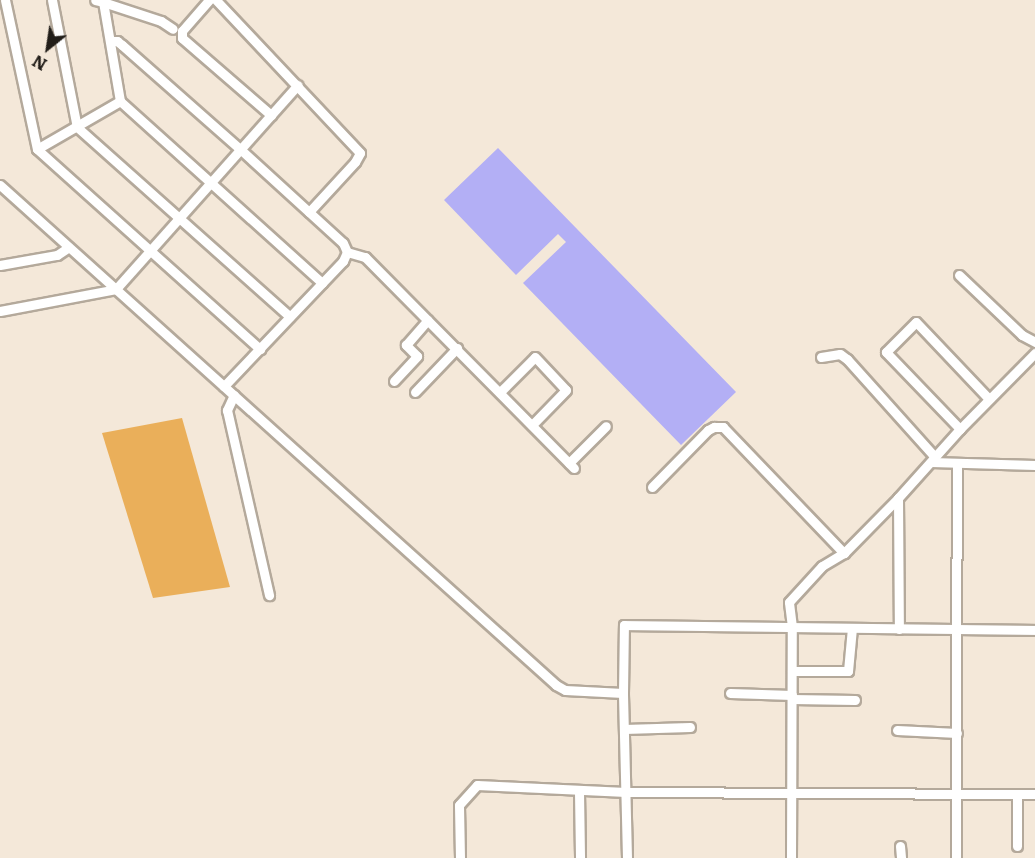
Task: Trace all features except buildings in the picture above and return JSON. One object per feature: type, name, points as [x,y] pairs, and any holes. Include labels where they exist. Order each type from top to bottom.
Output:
[{"type":"street","points":[[5,0],[37,149],[149,253],[260,349]]},
{"type":"street","points":[[52,0],[76,127],[290,318]]},
{"type":"street","points":[[209,0],[182,31],[182,38],[271,115]]},
{"type":"street","points":[[216,0],[360,153],[355,162],[309,212]]},
{"type":"street","points":[[99,1],[161,21],[173,29]]},
{"type":"street","points":[[99,1],[110,41],[120,102],[322,283]]},
{"type":"street","points":[[110,41],[117,41],[123,45],[240,149],[343,243],[347,252],[343,261],[224,386]]},
{"type":"street","points":[[0,311],[116,289],[209,182],[298,85]]},
{"type":"street","points":[[37,149],[120,102]]},
{"type":"street","points":[[0,185],[556,685],[565,690],[623,693]]},
{"type":"street","points":[[0,265],[57,255],[69,247]]},
{"type":"street","points":[[347,252],[365,256],[572,465],[606,426]]},
{"type":"street","points":[[959,275],[1022,335],[1035,342]]},
{"type":"street","points":[[394,381],[417,356],[406,345],[429,320]]},
{"type":"street","points":[[960,429],[886,352],[916,322],[989,399]]},
{"type":"street","points":[[416,392],[457,348]]},
{"type":"street","points":[[790,858],[792,627],[789,602],[822,566],[844,553],[1035,353]]},
{"type":"street","points":[[821,357],[840,354],[847,359],[933,460],[957,464],[1035,465]]},
{"type":"street","points":[[500,392],[535,357],[551,373],[566,390],[532,425]]},
{"type":"street","points":[[234,396],[227,411],[269,595]]},
{"type":"street","points":[[652,487],[708,430],[723,427],[844,553]]},
{"type":"street","points":[[956,858],[957,464]]},
{"type":"street","points":[[898,498],[899,629]]},
{"type":"street","points":[[627,858],[623,693],[624,625],[1035,630]]},
{"type":"street","points":[[792,671],[848,670],[852,628]]},
{"type":"street","points":[[730,693],[855,699]]},
{"type":"street","points":[[624,729],[690,727]]},
{"type":"street","points":[[897,730],[957,733]]},
{"type":"street","points":[[460,858],[459,805],[477,785],[545,787],[579,792],[1035,794]]},
{"type":"street","points":[[579,792],[580,858]]},
{"type":"street","points":[[1017,794],[1017,846]]},
{"type":"street","points":[[900,846],[901,858]]},
{"type":"shaded area","points":[[182,418],[230,587],[153,598],[102,433]]}]
